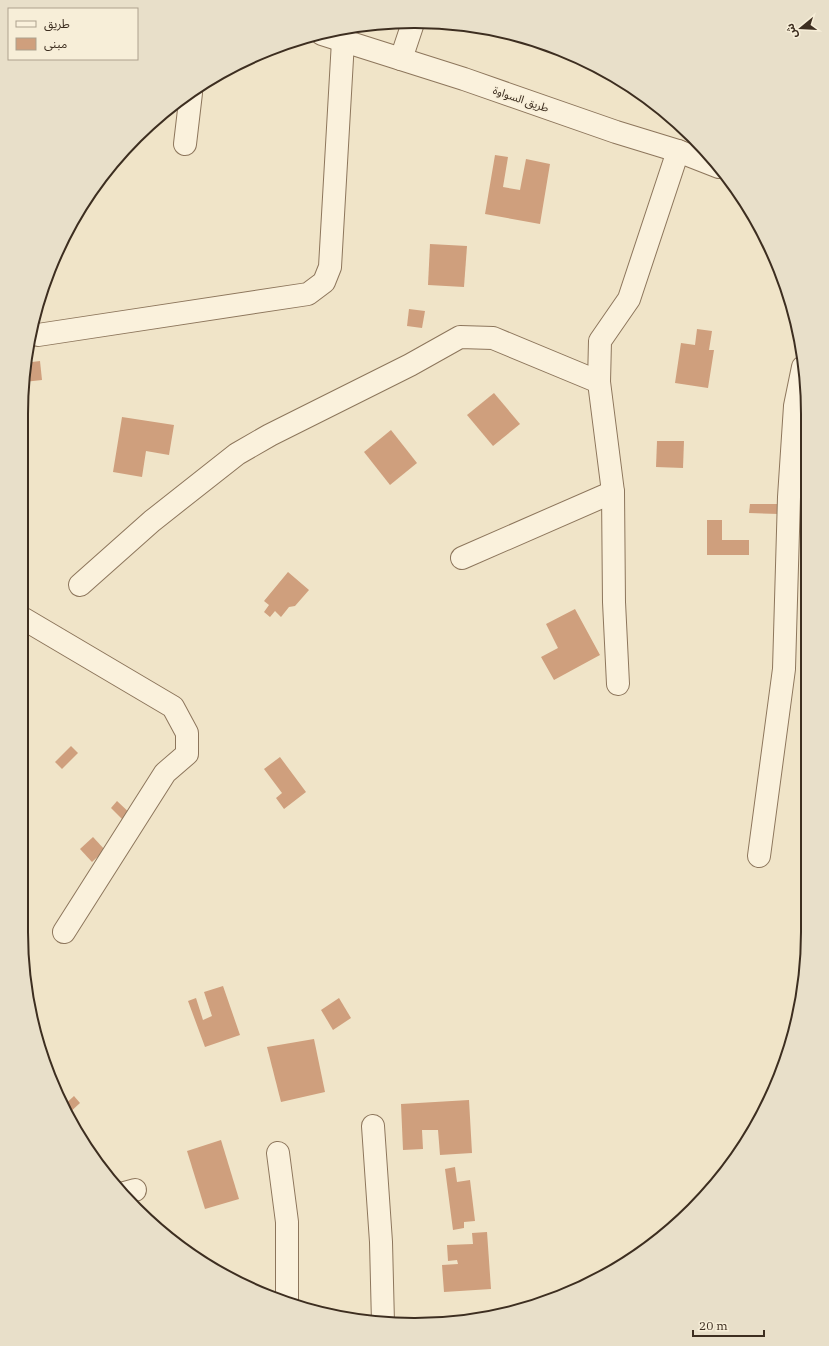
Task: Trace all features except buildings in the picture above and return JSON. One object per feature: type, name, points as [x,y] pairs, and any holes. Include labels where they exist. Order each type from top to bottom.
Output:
[{"type":"street","points":[[401,59],[411,28]]},
{"type":"street","name":"طريق السواوة","points":[[331,37],[464,79],[616,132],[678,151],[707,162]]},
{"type":"street","points":[[38,335],[308,294],[324,282],[330,267],[343,41]]},
{"type":"street","points":[[185,144],[190,100]]},
{"type":"street","points":[[618,684],[614,602],[613,492],[599,382],[600,341],[629,299],[678,151]]},
{"type":"street","points":[[80,585],[152,521],[237,454],[270,435],[410,365],[460,337],[493,338],[599,382]]},
{"type":"street","points":[[759,856],[784,669],[789,497],[795,406],[800,385]]},
{"type":"street","points":[[462,558],[613,492]]},
{"type":"street","points":[[28,621],[173,707],[187,733],[187,754],[165,773],[64,932]]},
{"type":"street","points":[[373,1126],[381,1242],[383,1317]]},
{"type":"street","points":[[278,1153],[287,1222],[287,1296]]}]
